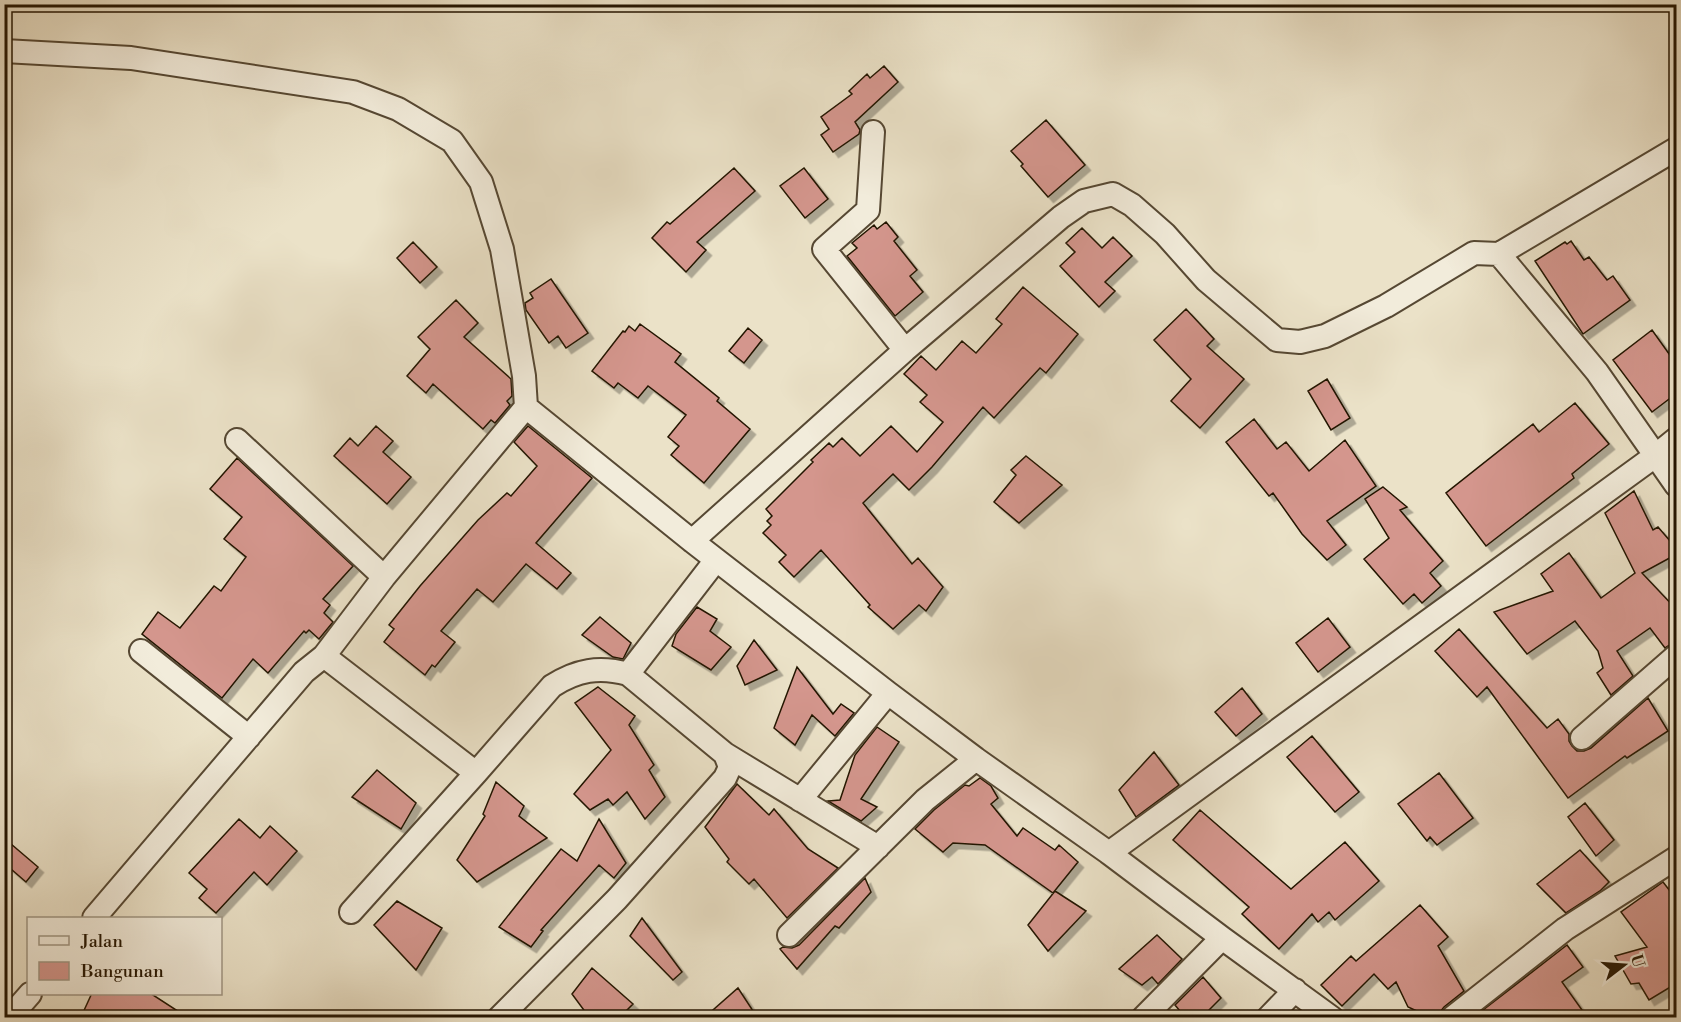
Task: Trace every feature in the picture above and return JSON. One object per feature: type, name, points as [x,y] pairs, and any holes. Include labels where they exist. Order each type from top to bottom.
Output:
[{"type":"street","points":[[4,51],[131,58],[353,92],[398,109],[452,141],[481,182],[502,249],[524,376],[526,407],[384,577],[324,656],[304,672],[95,917]]},
{"type":"street","points":[[873,132],[868,210],[824,249],[905,350]]},
{"type":"street","points":[[692,541],[905,350],[1084,201],[1113,194],[1132,205],[1165,234],[1206,279],[1277,340],[1300,342],[1325,336],[1386,306],[1474,253],[1499,254],[1677,149]]},
{"type":"street","points":[[1499,254],[1596,372],[1677,485]]},
{"type":"street","points":[[526,407],[716,560],[888,693],[1332,1017]]},
{"type":"street","points":[[1109,853],[1677,439]]},
{"type":"street","points":[[237,440],[384,577]]},
{"type":"street","points":[[628,674],[716,560]]},
{"type":"street","points":[[141,651],[249,736]]},
{"type":"street","points":[[324,656],[476,773]]},
{"type":"street","points":[[1582,738],[1677,656]]},
{"type":"street","points":[[351,912],[552,686],[564,678],[589,670],[614,670],[628,674],[725,754],[878,848]]},
{"type":"street","points":[[800,800],[888,693]]},
{"type":"street","points":[[499,1017],[617,899],[725,778],[730,767],[725,754]]},
{"type":"street","points":[[789,935],[926,800],[976,759]]},
{"type":"street","points":[[1452,1017],[1565,929],[1677,858]]},
{"type":"street","points":[[1143,1017],[1221,938]]},
{"type":"street","points":[[1268,1017],[1295,990]]},
{"type":"street","points":[[9,1017],[28,995]]},
{"type":"building","points":[[884,66],[898,82],[855,122],[860,130],[859,134],[833,152],[821,135],[829,129],[821,117],[852,94],[849,91],[867,74],[870,78]]},
{"type":"building","points":[[1046,120],[1085,165],[1048,197],[1011,151]]},
{"type":"building","points":[[734,168],[755,191],[697,242],[706,250],[686,272],[652,238],[667,222],[670,224]]},
{"type":"building","points":[[804,168],[828,199],[805,218],[780,186]]},
{"type":"building","points":[[886,222],[898,237],[894,241],[917,270],[910,276],[923,292],[895,316],[847,256],[857,248],[852,243],[874,225],[877,229]]},
{"type":"building","points":[[1082,228],[1102,248],[1113,237],[1132,256],[1105,282],[1115,291],[1099,307],[1060,266],[1075,252],[1066,243]]},
{"type":"building","points":[[1571,241],[1584,260],[1589,257],[1607,280],[1613,276],[1630,300],[1583,334],[1535,261],[1565,242],[1567,244]]},
{"type":"building","points":[[413,242],[437,267],[420,283],[397,258]]},
{"type":"building","points":[[551,279],[588,333],[566,348],[558,336],[549,343],[526,310],[525,303],[533,298],[530,293]]},
{"type":"building","points":[[1023,287],[1078,334],[1046,373],[1040,368],[994,418],[983,407],[932,467],[909,490],[893,474],[863,503],[912,564],[918,558],[943,587],[926,611],[919,605],[893,629],[868,607],[870,605],[821,550],[794,577],[779,562],[786,555],[763,533],[771,525],[767,521],[772,516],[766,509],[829,443],[833,447],[842,438],[860,456],[891,426],[917,452],[943,422],[920,402],[927,395],[904,374],[921,356],[936,370],[962,341],[976,353],[1002,324],[996,319]]},
{"type":"building","points":[[456,300],[478,323],[464,337],[511,379],[512,396],[507,401],[510,405],[495,423],[491,420],[483,429],[433,384],[426,393],[407,376],[430,349],[418,337]]},
{"type":"building","points":[[1186,309],[1214,339],[1207,346],[1244,379],[1200,428],[1171,401],[1191,379],[1154,340]]},
{"type":"building","points":[[640,324],[681,354],[675,362],[719,398],[717,401],[750,429],[704,483],[671,455],[679,446],[668,437],[686,415],[648,386],[638,398],[618,383],[614,388],[592,371],[623,331],[625,332],[629,326],[635,331]]},
{"type":"building","points":[[748,328],[762,340],[744,363],[729,351]]},
{"type":"building","points":[[1652,330],[1677,365],[1677,393],[1652,412],[1613,360]]},
{"type":"building","points":[[1327,379],[1350,418],[1331,430],[1308,391]]},
{"type":"building","points":[[1575,403],[1609,444],[1572,474],[1574,478],[1486,546],[1446,493],[1533,424],[1539,432]]},
{"type":"building","points":[[1254,419],[1277,449],[1286,442],[1309,471],[1345,440],[1376,486],[1327,521],[1346,545],[1327,560],[1302,534],[1273,493],[1269,496],[1226,442]]},
{"type":"building","points":[[376,426],[393,441],[383,452],[411,477],[387,504],[334,456],[350,438],[358,446]]},
{"type":"building","points":[[528,426],[592,478],[536,543],[571,573],[557,589],[526,564],[493,602],[477,589],[441,631],[455,642],[435,667],[432,665],[425,675],[384,642],[394,629],[389,625],[478,520],[507,493],[511,496],[537,466],[514,442]]},
{"type":"building","points":[[1026,456],[1062,485],[1019,523],[994,502],[1016,475],[1011,470]]},
{"type":"building","points":[[237,458],[353,566],[323,599],[330,605],[324,613],[333,622],[319,639],[309,630],[306,633],[304,631],[268,673],[253,659],[222,698],[142,634],[158,612],[180,628],[214,586],[221,591],[246,557],[224,539],[242,517],[210,489]]},
{"type":"building","points":[[1383,487],[1407,507],[1400,510],[1443,561],[1430,573],[1441,586],[1422,603],[1414,594],[1403,604],[1364,559],[1389,538],[1365,499]]},
{"type":"building","points":[[1634,491],[1653,530],[1658,527],[1677,549],[1677,554],[1642,573],[1677,610],[1677,643],[1665,648],[1650,628],[1617,651],[1633,676],[1611,695],[1597,673],[1603,668],[1598,651],[1575,621],[1527,654],[1494,612],[1553,591],[1541,574],[1569,553],[1601,598],[1635,573],[1605,513]]},
{"type":"building","points":[[697,607],[717,619],[710,631],[731,647],[711,670],[672,646],[676,634]]},
{"type":"building","points":[[600,617],[631,643],[623,659],[613,657],[582,635]]},
{"type":"building","points":[[1328,618],[1350,647],[1318,672],[1296,643]]},
{"type":"building","points":[[1459,629],[1547,728],[1558,719],[1569,734],[1569,741],[1577,751],[1591,748],[1648,698],[1668,731],[1627,758],[1625,756],[1568,798],[1487,687],[1477,697],[1435,651]]},
{"type":"building","points":[[754,640],[777,670],[745,685],[737,666]]},
{"type":"building","points":[[797,667],[833,714],[841,704],[854,713],[835,736],[812,715],[795,745],[774,728]]},
{"type":"building","points":[[598,687],[635,716],[629,725],[654,765],[649,770],[665,797],[645,819],[627,792],[613,805],[608,799],[590,810],[574,794],[611,750],[575,703]]},
{"type":"building","points":[[1242,688],[1262,714],[1236,736],[1215,712]]},
{"type":"building","points":[[877,727],[899,742],[861,799],[877,807],[861,821],[828,801],[840,800],[855,755]]},
{"type":"building","points":[[1312,736],[1359,792],[1335,812],[1287,757]]},
{"type":"building","points":[[1154,752],[1179,785],[1136,817],[1119,790]]},
{"type":"building","points":[[377,770],[416,803],[401,829],[352,797]]},
{"type":"building","points":[[1439,773],[1473,818],[1437,845],[1430,837],[1427,841],[1398,804]]},
{"type":"building","points":[[980,778],[991,786],[998,798],[991,804],[1017,836],[1023,828],[1055,850],[1059,845],[1078,862],[1053,893],[985,845],[953,843],[943,852],[915,829],[965,785],[969,786]]},
{"type":"building","points":[[496,782],[524,806],[519,816],[547,838],[477,882],[457,860],[485,816],[483,814]]},
{"type":"building","points":[[737,784],[769,815],[774,809],[808,849],[838,868],[787,918],[754,879],[749,884],[727,862],[729,859],[705,827]]},
{"type":"building","points":[[1585,803],[1614,840],[1596,856],[1568,817]]},
{"type":"building","points":[[1200,810],[1291,889],[1345,842],[1379,881],[1335,920],[1329,912],[1318,922],[1312,914],[1279,949],[1242,914],[1249,907],[1173,840]]},
{"type":"building","points":[[239,819],[260,838],[270,826],[297,851],[267,885],[254,872],[216,913],[199,898],[207,889],[189,873]]},
{"type":"building","points":[[599,819],[626,863],[614,878],[599,865],[541,930],[543,931],[531,947],[499,927],[561,849],[577,861]]},
{"type":"building","points":[[4,838],[38,867],[26,882],[4,863]]},
{"type":"building","points":[[1580,850],[1609,882],[1600,891],[1566,913],[1537,884]]},
{"type":"building","points":[[865,878],[871,892],[839,928],[835,926],[797,969],[780,949],[799,945]]},
{"type":"building","points":[[1663,882],[1677,900],[1677,983],[1649,1000],[1639,983],[1631,984],[1615,956],[1647,947],[1621,912]]},
{"type":"building","points":[[1055,891],[1086,911],[1048,951],[1028,925]]},
{"type":"building","points":[[397,901],[442,928],[416,970],[374,925]]},
{"type":"building","points":[[1420,905],[1448,937],[1438,946],[1464,991],[1444,1007],[1439,1017],[1430,1017],[1408,1007],[1396,982],[1388,989],[1374,974],[1342,1006],[1321,985],[1351,956],[1356,961]]},
{"type":"building","points":[[642,918],[682,972],[673,980],[630,936]]},
{"type":"building","points":[[1157,935],[1182,959],[1158,984],[1152,977],[1142,985],[1119,969]]},
{"type":"building","points":[[1567,945],[1583,967],[1562,982],[1587,1017],[1474,1017]]},
{"type":"building","points":[[592,968],[633,1004],[620,1017],[589,1017],[572,994]]},
{"type":"building","points":[[1203,977],[1221,998],[1202,1017],[1185,1017],[1175,1005]]},
{"type":"building","points":[[738,988],[757,1017],[705,1017]]},
{"type":"building","points":[[91,995],[153,995],[187,1017],[81,1017]]}]
